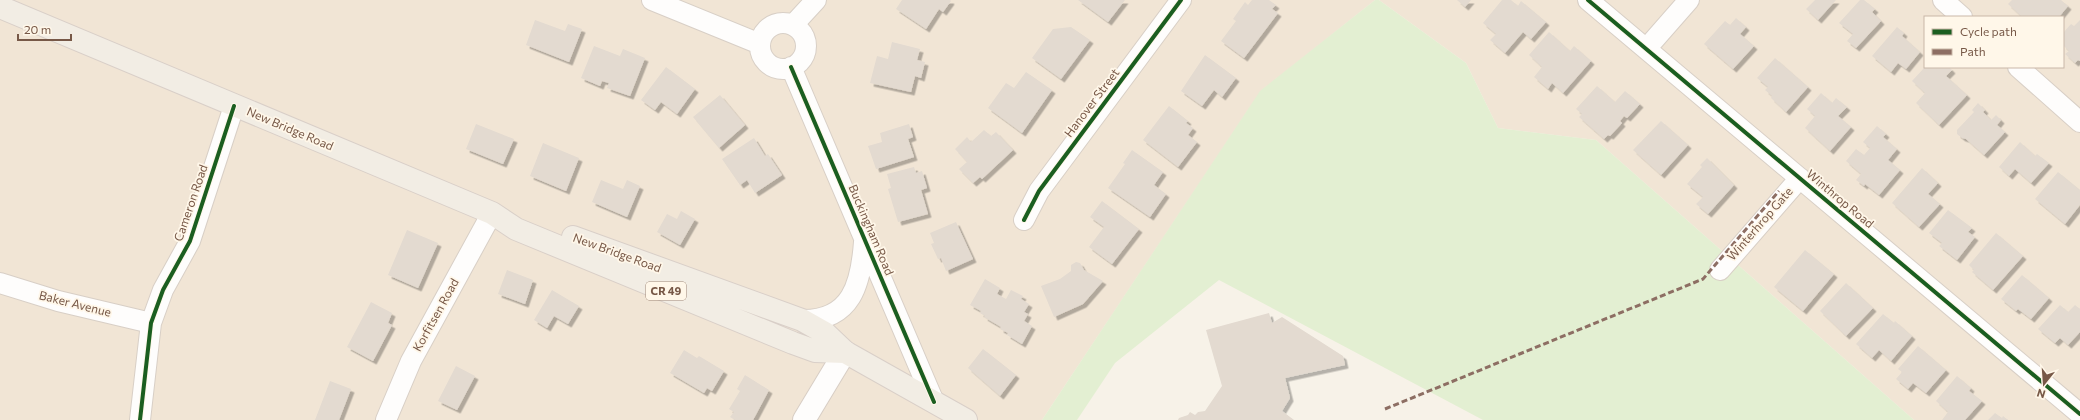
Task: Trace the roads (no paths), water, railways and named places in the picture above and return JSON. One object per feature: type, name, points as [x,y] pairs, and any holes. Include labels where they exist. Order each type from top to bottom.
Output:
[{"type":"main road","name":"New Bridge Road","points":[[0,7],[492,213],[516,229],[815,351],[845,352]]},
{"type":"main road","name":"New Bridge Road","points":[[492,213],[521,218],[802,320],[825,333],[845,352],[934,402]]},
{"type":"main road","name":"CR 49","points":[[934,402],[966,420]]},
{"type":"street","points":[[652,0],[760,44]]},
{"type":"street","points":[[793,25],[816,0]]},
{"type":"street","name":"Hanover Street","points":[[1024,220],[1039,191],[1181,0]]},
{"type":"street","name":"Winthrop Road","points":[[1588,0],[2080,414]]},
{"type":"street","points":[[1646,49],[1689,0]]},
{"type":"street","points":[[1943,0],[1961,16]]},
{"type":"street","points":[[781,23],[793,25],[801,32],[805,47],[800,61],[791,67],[778,68],[771,65],[762,54],[760,44],[763,34],[774,24],[781,23]]},
{"type":"street","name":"Buckingham Road","points":[[791,67],[934,402]]},
{"type":"street","points":[[2019,68],[2080,122]]},
{"type":"street","name":"Cameron Road","points":[[140,420],[151,323],[163,290],[190,240],[234,106]]},
{"type":"street","name":"Winterhrop Gate","points":[[1720,270],[1800,178]]},
{"type":"street","name":"Korfitsen Road","points":[[386,420],[411,361],[492,213]]},
{"type":"street","points":[[802,320],[819,320],[830,316],[846,303],[860,278],[864,238]]},
{"type":"street","name":"Baker Avenue","points":[[0,283],[58,301],[151,323]]},
{"type":"street","points":[[804,420],[845,352]]}]
